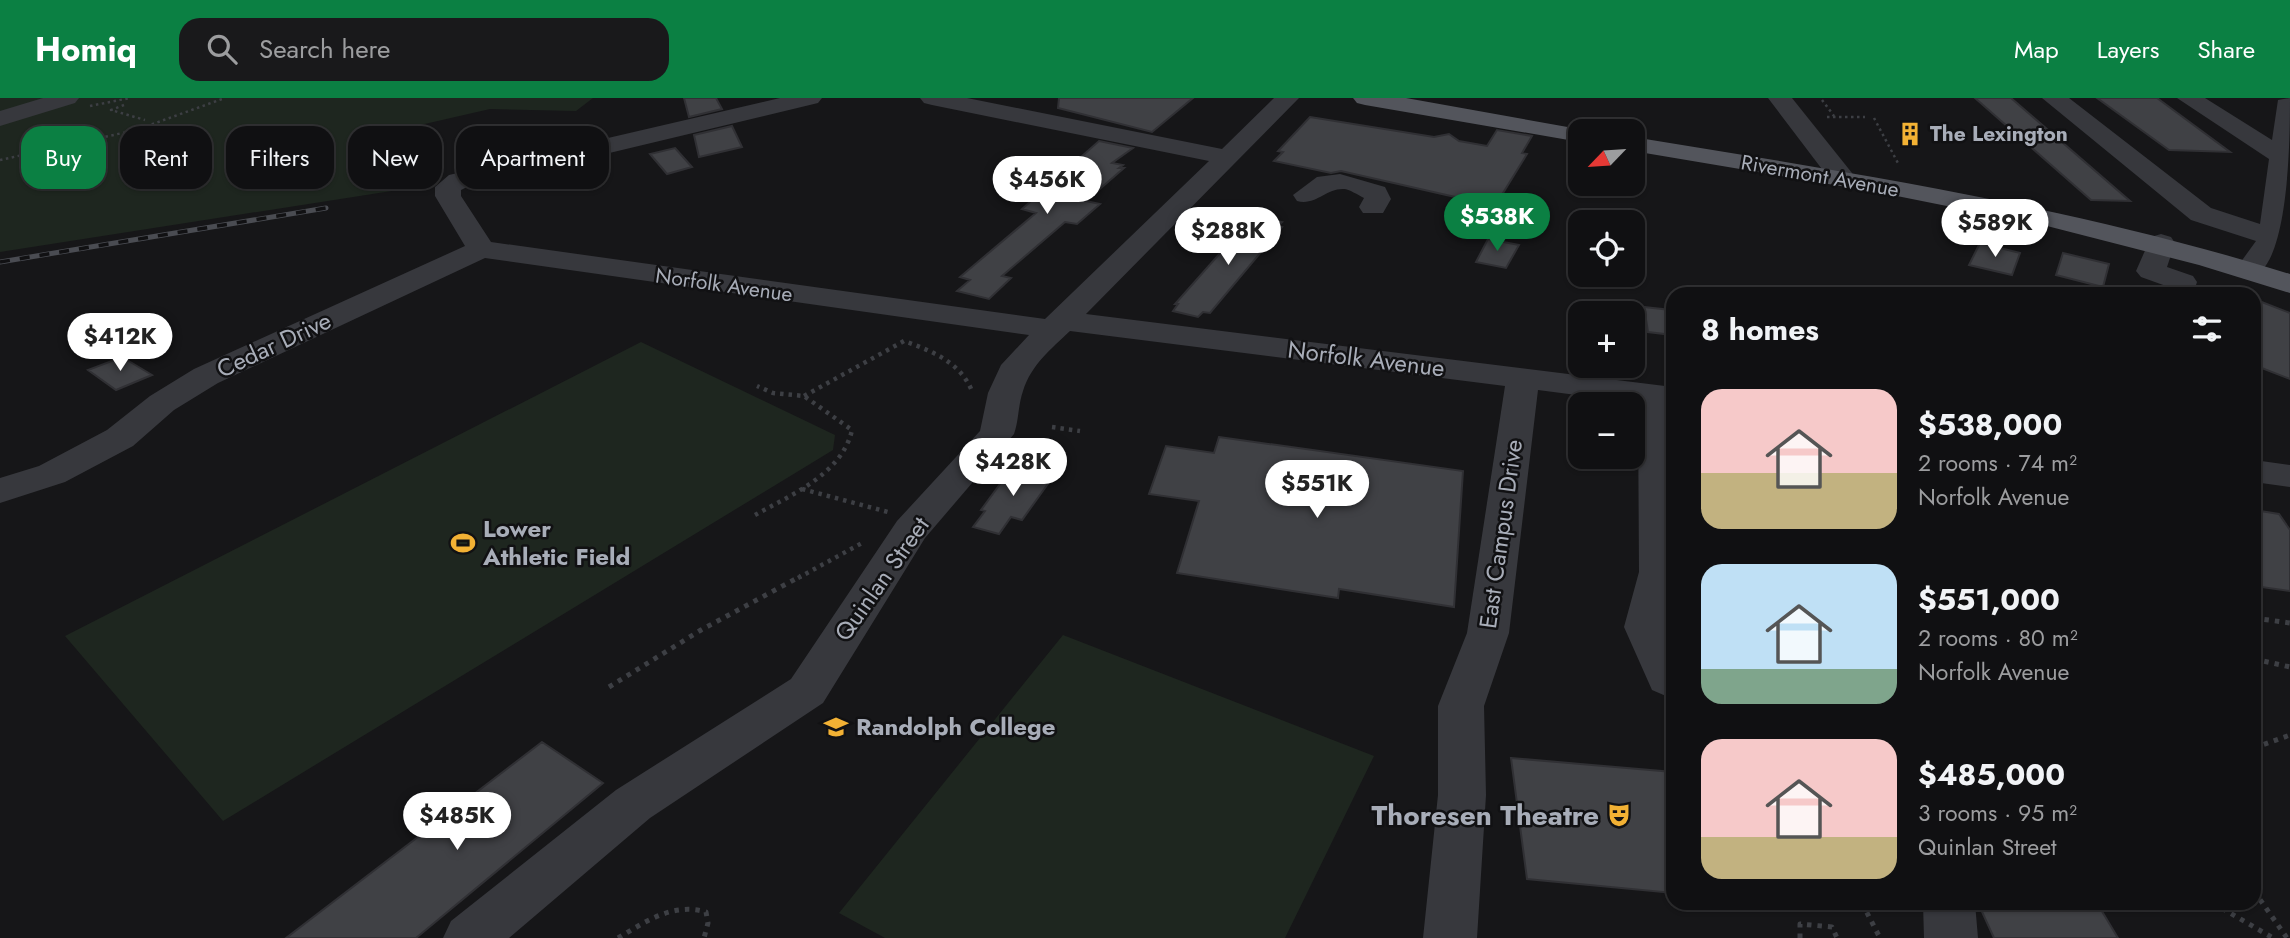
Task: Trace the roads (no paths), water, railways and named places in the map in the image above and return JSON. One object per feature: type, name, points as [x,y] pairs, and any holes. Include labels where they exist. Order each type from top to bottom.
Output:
[{"type":"main road","points":[[1365,98],[1568,133]]},
{"type":"main road","name":"Rivermont Avenue","points":[[1645,146],[2029,213],[2161,243],[2290,284]]},
{"type":"street","points":[[0,119],[67,98]]},
{"type":"street","points":[[481,249],[448,196],[449,187],[458,181],[810,98]]},
{"type":"street","points":[[932,98],[1226,157]]},
{"type":"street","name":"Quinlan Street","points":[[471,938],[633,804],[807,691],[911,530],[996,434],[1002,419],[1004,393],[1017,365],[1287,98]]},
{"type":"street","points":[[1780,98],[1843,179]]},
{"type":"street","points":[[2054,98],[2201,214],[2279,224]]},
{"type":"street","points":[[2189,98],[2283,157]]},
{"type":"street","points":[[2250,270],[2262,258],[2279,224],[2290,100]]},
{"type":"street","points":[[1306,195],[1326,183],[1357,192]]},
{"type":"street","points":[[2161,243],[2151,271],[2182,282],[2180,287]]},
{"type":"street","name":"Norfolk Avenue","points":[[481,249],[1055,325],[1376,351],[1523,378],[1664,396]]},
{"type":"street","name":"Cedar Drive","points":[[0,491],[52,474],[120,438],[162,402],[206,376],[481,249]]},
{"type":"street","name":"East Campus Drive","points":[[1450,938],[1462,795],[1461,706],[1488,633],[1523,378]]},
{"type":"street","points":[[1664,396],[1658,572],[1645,627],[1666,674]]},
{"type":"street","points":[[2261,472],[2290,476]]},
{"type":"street","points":[[1949,910],[1951,938]]},
{"type":"railway","points":[[0,262],[326,208]]},
{"type":"place","name":"The Lexington","points":[[1910,134]]},
{"type":"place","name":"Lower Athletic Field","points":[[463,543]]},
{"type":"place","name":"Randolph College","points":[[836,727]]},
{"type":"place","name":"Thoresen Theatre","points":[[1619,815]]}]
